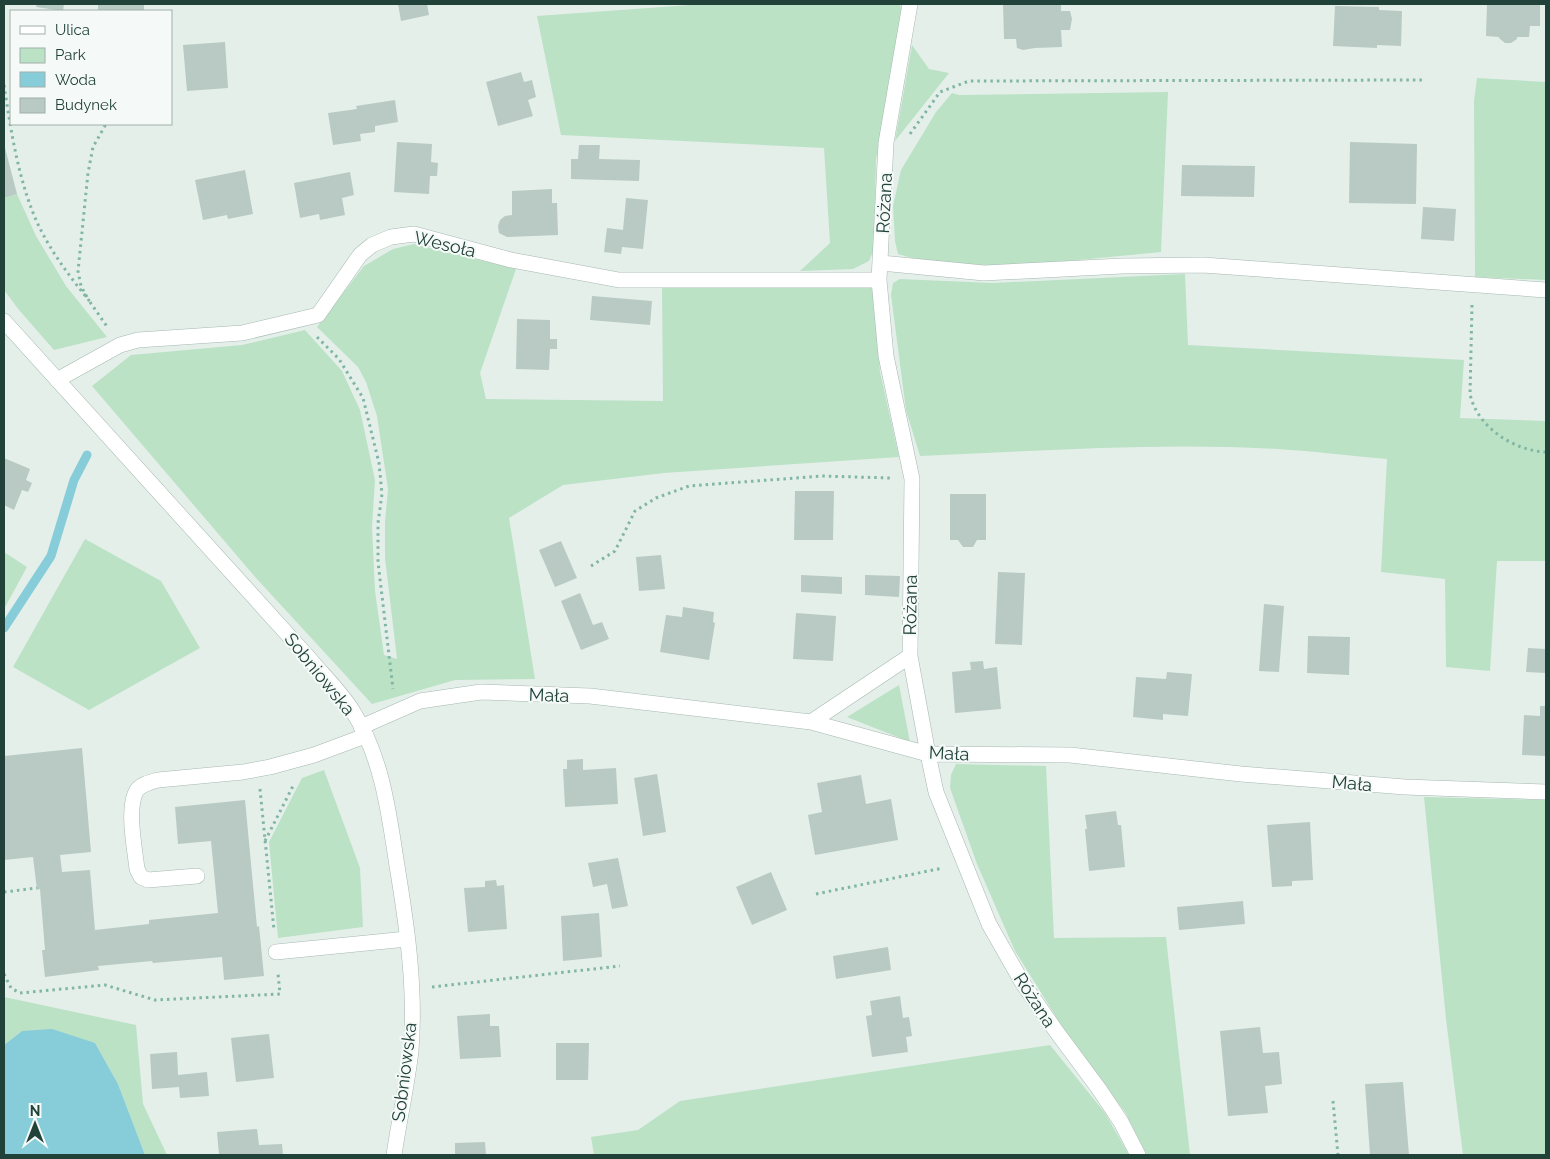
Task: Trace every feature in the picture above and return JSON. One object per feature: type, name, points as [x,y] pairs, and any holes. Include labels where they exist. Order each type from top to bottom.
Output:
[{"type":"street","name":"Różana","points":[[910,4],[886,143],[879,280],[886,356],[912,479],[910,656],[928,754],[936,792],[989,924],[1022,982],[1099,1089],[1121,1122],[1138,1155]]},
{"type":"street","name":"Wesoła","points":[[57,380],[120,345],[138,340],[242,333],[318,315],[360,255],[372,245],[391,237],[414,234],[511,260],[619,280],[879,280]]},
{"type":"street","points":[[881,263],[984,273],[1203,264],[1546,290]]},
{"type":"street","name":"Sobniowska","points":[[4,321],[309,658],[352,710],[363,732],[388,803],[404,907],[412,989],[411,1050],[394,1155]]},
{"type":"street","points":[[811,722],[910,656]]},
{"type":"street","name":"Mała","points":[[197,876],[148,880],[141,877],[137,869],[132,814],[137,790],[146,784],[158,780],[243,772],[286,763],[363,732],[395,712],[420,701],[481,692],[590,696],[811,722],[928,754],[1070,755],[1241,774],[1347,783],[1546,792]]},
{"type":"street","points":[[276,952],[407,939]]},
{"type":"path","points":[[908,137],[940,92],[969,81],[1422,80]]},
{"type":"path","points":[[4,85],[10,115]]},
{"type":"path","points":[[12,125],[22,176],[36,219],[49,246],[68,276],[91,303]]},
{"type":"path","points":[[105,125],[93,147],[88,173],[78,272],[81,286],[120,345]]},
{"type":"path","points":[[1472,284],[1470,394],[1473,406],[1478,415],[1509,442],[1523,448],[1546,452]]},
{"type":"path","points":[[298,320],[326,346],[344,367],[363,398],[372,431],[379,463],[382,494],[378,523],[378,562],[395,712]]},
{"type":"path","points":[[591,566],[615,551],[635,511],[656,498],[689,486],[822,476],[912,479]]},
{"type":"path","points":[[265,841],[297,780]]},
{"type":"path","points":[[4,974],[11,988],[20,993],[105,985],[155,1000],[280,994],[259,781]]},
{"type":"path","points":[[816,894],[946,868],[964,860]]},
{"type":"path","points":[[4,892],[37,888]]},
{"type":"path","points":[[412,989],[620,966]]},
{"type":"path","points":[[1333,1101],[1338,1155]]},
{"type":"green space","points":[[704,4],[900,4],[902,13],[876,160],[874,249],[869,261],[853,269],[800,271],[830,243],[824,148],[561,135],[537,16]]},
{"type":"green space","points":[[912,45],[929,69],[949,73],[895,141]]},
{"type":"green space","points":[[1477,78],[1546,82],[1546,280],[1475,277],[1474,101]]},
{"type":"green space","points":[[1168,92],[1161,252],[1005,265],[938,262],[898,254],[895,241],[893,206],[901,170],[936,112],[952,93],[959,95]]},
{"type":"green space","points":[[17,194],[36,236],[66,286],[107,337],[54,350],[4,290],[4,198]]},
{"type":"green space","points":[[414,244],[516,269],[480,373],[486,399],[663,401],[662,286],[868,285],[873,289],[880,372],[899,457],[664,473],[563,485],[509,518],[535,679],[455,680],[372,704],[256,578],[92,386],[131,355],[242,345],[305,330],[342,371],[360,410],[375,480],[372,527],[375,591],[384,655],[397,659],[385,558],[385,522],[388,489],[377,416],[366,382],[358,367],[317,327],[364,266],[393,249]]},
{"type":"green space","points":[[1185,274],[1188,345],[1464,360],[1460,418],[1546,421],[1546,561],[1497,561],[1490,671],[1446,667],[1445,579],[1381,572],[1387,459],[1277,449],[1188,446],[920,456],[906,410],[891,295],[893,283],[900,279],[992,283]]},
{"type":"green space","points":[[85,539],[161,581],[200,648],[89,710],[13,667]]},
{"type":"green space","points":[[4,552],[27,567],[4,609]]},
{"type":"green space","points":[[899,685],[910,742],[847,717]]},
{"type":"green space","points":[[956,764],[1046,766],[1054,938],[1166,937],[1190,1155],[1147,1155],[1125,1112],[1068,1036],[1015,951],[977,864],[950,788],[951,775]]},
{"type":"green space","points":[[324,770],[360,868],[363,927],[278,938],[269,842],[302,778]]},
{"type":"green space","points":[[1424,797],[1546,800],[1546,1155],[1463,1155],[1446,1019]]},
{"type":"green space","points":[[4,997],[136,1025],[143,1104],[167,1155],[145,1155],[118,1084],[95,1043],[22,1031],[4,1045]]},
{"type":"green space","points":[[1050,1045],[1105,1113],[1129,1155],[594,1155],[591,1137],[638,1130],[680,1101]]},
{"type":"water","points":[[52,1029],[95,1043],[118,1084],[145,1155],[4,1155],[4,1045],[22,1031]]},
{"type":"building","points":[[37,4],[64,4],[63,10],[36,7]]},
{"type":"building","points":[[98,4],[144,4],[144,10],[98,10]]},
{"type":"building","points":[[398,4],[427,4],[429,15],[401,21]]},
{"type":"building","points":[[1003,4],[1061,4],[1061,11],[1070,11],[1072,19],[1070,30],[1061,30],[1062,47],[1023,50],[1017,48],[1016,39],[1004,39]]},
{"type":"building","points":[[1487,4],[1540,4],[1540,26],[1530,26],[1529,37],[1517,37],[1511,43],[1505,43],[1499,37],[1486,36]]},
{"type":"building","points":[[1335,6],[1379,7],[1379,10],[1402,11],[1401,46],[1377,45],[1377,48],[1333,46]]},
{"type":"building","points":[[225,42],[228,88],[187,91],[183,45]]},
{"type":"building","points":[[521,72],[524,82],[532,80],[536,97],[528,100],[533,116],[498,126],[486,82]]},
{"type":"building","points":[[395,100],[398,122],[375,126],[375,132],[360,134],[361,141],[333,145],[328,113],[357,109],[356,106]]},
{"type":"building","points":[[397,142],[432,144],[431,162],[438,163],[437,176],[430,176],[429,194],[394,192]]},
{"type":"building","points":[[1350,142],[1417,144],[1416,204],[1349,203]]},
{"type":"building","points":[[4,144],[17,194],[4,198]]},
{"type":"building","points":[[579,145],[600,145],[599,159],[640,160],[639,181],[571,179],[571,159],[578,159]]},
{"type":"building","points":[[1182,165],[1255,166],[1254,197],[1181,196]]},
{"type":"building","points":[[245,170],[253,214],[228,219],[227,215],[203,220],[195,180]]},
{"type":"building","points":[[350,172],[354,195],[342,198],[345,215],[320,220],[319,214],[300,218],[294,183]]},
{"type":"building","points":[[552,189],[552,203],[557,203],[558,235],[507,237],[499,233],[498,226],[500,220],[505,216],[512,215],[512,191]]},
{"type":"building","points":[[626,198],[648,200],[643,249],[622,247],[621,254],[604,252],[607,228],[623,230]]},
{"type":"building","points":[[1423,207],[1456,209],[1454,241],[1421,239]]},
{"type":"building","points":[[592,296],[652,301],[650,325],[590,320]]},
{"type":"building","points":[[517,319],[550,320],[550,339],[557,339],[557,349],[550,349],[549,370],[516,369]]},
{"type":"building","points":[[4,458],[30,469],[26,480],[32,483],[28,492],[22,490],[14,510],[4,505]]},
{"type":"building","points":[[795,491],[834,491],[833,540],[794,540]]},
{"type":"building","points":[[950,494],[986,494],[986,540],[977,540],[973,547],[963,547],[958,540],[950,540]]},
{"type":"building","points":[[561,541],[577,578],[555,587],[539,550]]},
{"type":"building","points":[[661,555],[665,589],[639,591],[636,557]]},
{"type":"building","points":[[998,572],[1025,573],[1022,645],[995,644]]},
{"type":"building","points":[[801,575],[842,577],[842,594],[801,592]]},
{"type":"building","points":[[865,575],[900,576],[899,597],[865,595]]},
{"type":"building","points":[[580,593],[593,625],[602,622],[609,639],[581,650],[561,601]]},
{"type":"building","points":[[1264,604],[1284,606],[1279,672],[1259,671]]},
{"type":"building","points":[[683,607],[714,612],[713,622],[715,623],[709,660],[660,652],[666,615],[682,617]]},
{"type":"building","points":[[796,613],[836,616],[833,661],[793,659]]},
{"type":"building","points":[[1308,636],[1350,637],[1349,675],[1307,673]]},
{"type":"building","points":[[1528,648],[1546,649],[1546,673],[1526,672]]},
{"type":"building","points":[[983,661],[984,669],[997,667],[1001,709],[955,713],[952,672],[971,670],[970,662]]},
{"type":"building","points":[[1167,672],[1192,674],[1188,716],[1163,714],[1163,720],[1133,717],[1136,677],[1166,679]]},
{"type":"building","points":[[1540,706],[1546,706],[1546,756],[1522,755],[1524,715],[1540,716]]},
{"type":"building","points":[[82,748],[91,852],[60,855],[62,872],[90,870],[95,930],[149,924],[149,920],[218,913],[211,841],[178,844],[175,807],[245,800],[257,927],[259,926],[264,976],[224,980],[222,957],[98,966],[99,970],[45,977],[42,950],[45,950],[40,889],[37,890],[33,857],[4,860],[4,756]]},
{"type":"building","points":[[583,759],[583,770],[616,768],[618,804],[565,807],[563,769],[567,769],[567,760]]},
{"type":"building","points":[[657,774],[666,832],[643,836],[634,778]]},
{"type":"building","points":[[861,775],[866,804],[891,799],[898,840],[815,855],[808,815],[822,812],[817,783]]},
{"type":"building","points":[[1116,811],[1118,825],[1121,825],[1125,867],[1089,871],[1085,815]]},
{"type":"building","points":[[1310,822],[1313,880],[1292,881],[1292,886],[1272,887],[1267,825]]},
{"type":"building","points":[[618,858],[628,906],[612,909],[607,884],[593,887],[588,863]]},
{"type":"building","points":[[771,872],[787,910],[752,925],[736,887]]},
{"type":"building","points":[[496,880],[497,886],[504,885],[507,929],[468,932],[464,888],[485,887],[485,881]]},
{"type":"building","points":[[1243,901],[1245,924],[1179,930],[1177,907]]},
{"type":"building","points":[[599,913],[602,957],[563,961],[561,916]]},
{"type":"building","points":[[888,947],[891,970],[836,979],[833,956]]},
{"type":"building","points":[[900,996],[903,1018],[909,1017],[912,1036],[906,1037],[908,1052],[872,1057],[866,1016],[872,1015],[870,1001]]},
{"type":"building","points":[[490,1014],[490,1026],[499,1026],[501,1057],[460,1059],[457,1016]]},
{"type":"building","points":[[1260,1027],[1263,1053],[1279,1052],[1282,1084],[1265,1086],[1268,1113],[1228,1116],[1220,1031]]},
{"type":"building","points":[[269,1034],[274,1078],[236,1082],[231,1038]]},
{"type":"building","points":[[556,1043],[589,1043],[588,1080],[556,1080]]},
{"type":"building","points":[[177,1052],[178,1075],[207,1072],[209,1096],[180,1098],[179,1087],[152,1089],[150,1054]]},
{"type":"building","points":[[1403,1082],[1409,1155],[1370,1155],[1365,1084]]},
{"type":"building","points":[[257,1129],[259,1145],[282,1144],[283,1155],[219,1155],[217,1132]]},
{"type":"building","points":[[485,1142],[486,1155],[455,1155],[455,1143]]},
{"type":"waterway","points":[[4,628],[51,556],[74,480],[87,455]]}]
